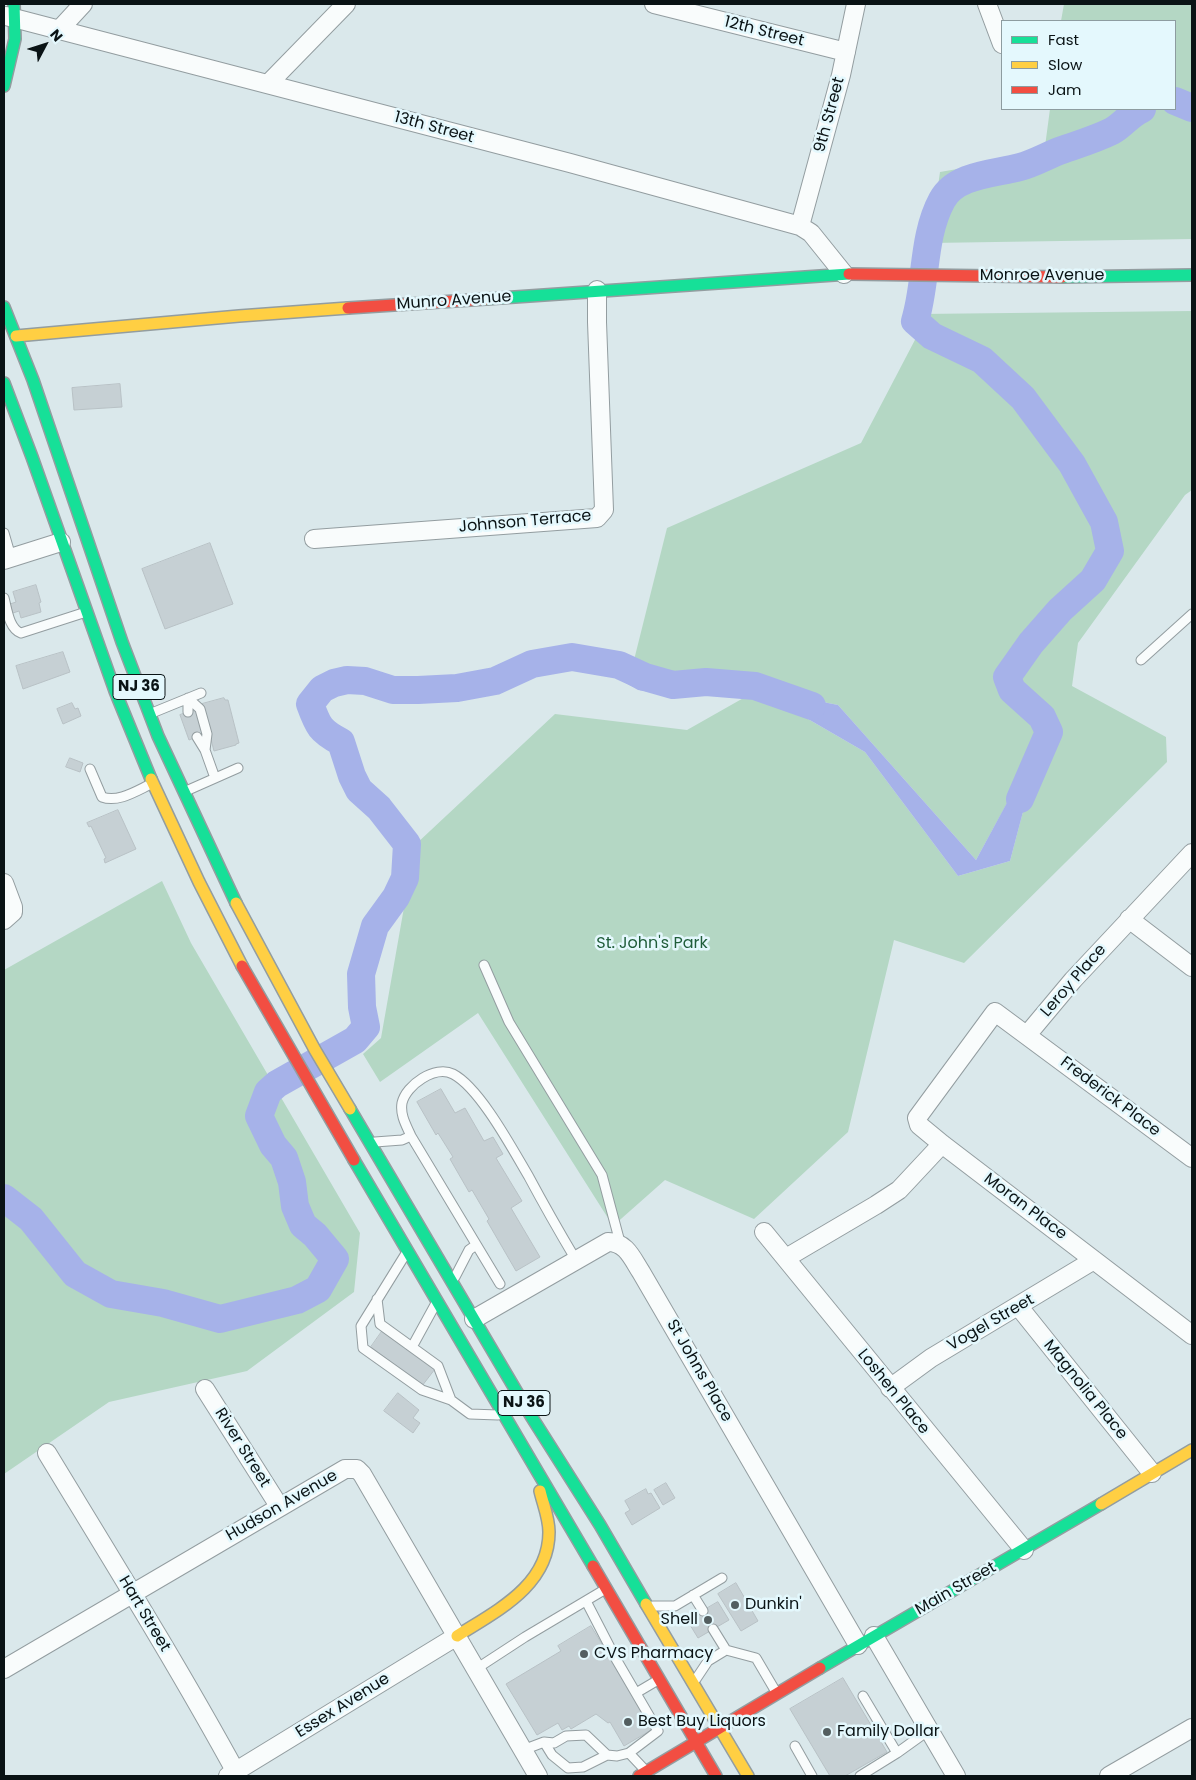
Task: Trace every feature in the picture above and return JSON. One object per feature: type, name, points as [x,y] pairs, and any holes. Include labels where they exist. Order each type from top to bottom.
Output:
[{"type":"main road","points":[[4,86],[15,39],[11,12]]},
{"type":"main road","name":"Munro Avenue","points":[[16,336],[238,316],[597,290],[844,274],[892,275]]},
{"type":"main road","name":"Monroe Avenue","points":[[892,275],[1038,277],[1192,275]]},
{"type":"main road","name":"NJ 36","points":[[4,307],[33,380],[122,642],[150,714],[243,919],[331,1078],[748,1776]]},
{"type":"main road","name":"NJ 36","points":[[4,383],[32,456],[115,690],[153,783],[230,943],[311,1088],[716,1776]]},
{"type":"main road","name":"Main Street","points":[[645,1775],[776,1693],[1024,1550],[1192,1450]]},
{"type":"main road","points":[[457,1636],[518,1596],[531,1583],[544,1560],[549,1542],[547,1519],[531,1460]]},
{"type":"street","points":[[59,30],[83,4]]},
{"type":"street","points":[[268,84],[346,4]]},
{"type":"street","name":"12th Street","points":[[654,4],[846,52]]},
{"type":"street","name":"9th Street","points":[[800,226],[846,52],[856,4]]},
{"type":"street","points":[[987,4],[1001,41]]},
{"type":"street","name":"13th Street","points":[[11,12],[59,30],[800,226],[811,233],[844,274]]},
{"type":"street","name":"Johnson Terrace","points":[[314,539],[597,518],[604,510],[597,290]]},
{"type":"street","points":[[8,558],[61,542]]},
{"type":"street","name":"Leroy Place","points":[[1028,1035],[1073,980],[1192,853]]},
{"type":"street","points":[[4,883],[13,906],[8,916]]},
{"type":"street","points":[[1129,920],[1192,967]]},
{"type":"street","name":"Moran Place","points":[[1028,1035],[995,1012],[917,1118],[919,1125],[1192,1335]]},
{"type":"street","name":"Frederick Place","points":[[1028,1035],[1192,1158]]},
{"type":"street","points":[[786,1258],[898,1190],[942,1144]]},
{"type":"street","name":"Loshen Place","points":[[764,1232],[1024,1550]]},
{"type":"street","points":[[474,1319],[608,1242],[614,1242],[621,1246]]},
{"type":"street","name":"St Johns Place","points":[[621,1246],[626,1249],[641,1272],[858,1645]]},
{"type":"street","name":"Vogel Street","points":[[890,1388],[931,1358],[1019,1307],[1094,1260]]},
{"type":"street","name":"Magnolia Place","points":[[1019,1307],[1152,1473]]},
{"type":"street","name":"River Street","points":[[205,1389],[279,1506]]},
{"type":"street","name":"Hart Street","points":[[47,1453],[132,1594],[234,1775]]},
{"type":"street","name":"Hudson Avenue","points":[[4,1669],[279,1506],[345,1469],[357,1469],[362,1474],[538,1776]]},
{"type":"street","name":"Essex Avenue","points":[[234,1775],[457,1636]]},
{"type":"street","points":[[874,1636],[956,1776]]},
{"type":"street","points":[[1109,1776],[1192,1728]]},
{"type":"lane","points":[[4,533],[8,558]]},
{"type":"lane","points":[[4,598],[13,628],[21,634],[86,612]]},
{"type":"lane","points":[[1141,660],[1192,614]]},
{"type":"lane","points":[[150,714],[201,693]]},
{"type":"lane","points":[[188,698],[188,712]]},
{"type":"lane","points":[[188,698],[200,709],[207,734],[205,750]]},
{"type":"lane","points":[[197,737],[205,750],[216,778]]},
{"type":"lane","points":[[184,792],[238,768]]},
{"type":"lane","points":[[90,769],[102,797],[108,799],[119,798],[153,783]]},
{"type":"lane","points":[[484,965],[508,1022],[602,1175],[621,1246]]},
{"type":"lane","points":[[500,1284],[411,1136],[403,1117],[402,1104],[405,1094],[422,1078],[435,1073],[451,1072],[465,1082],[498,1125],[576,1260]]},
{"type":"lane","points":[[370,1142],[402,1140],[411,1136]]},
{"type":"lane","points":[[452,1283],[469,1250],[476,1245]]},
{"type":"lane","points":[[407,1251],[361,1326],[363,1348],[422,1390],[451,1400],[470,1414],[505,1416]]},
{"type":"lane","points":[[378,1299],[380,1324],[438,1366],[451,1400]]},
{"type":"lane","points":[[412,1347],[437,1301]]},
{"type":"lane","points":[[648,1606],[675,1606],[722,1578]]},
{"type":"lane","points":[[476,1668],[606,1589]]},
{"type":"lane","points":[[693,1595],[703,1611]]},
{"type":"lane","points":[[544,1742],[552,1754],[568,1768],[583,1767],[608,1755],[617,1756],[628,1753],[658,1731],[616,1659],[586,1601]]},
{"type":"lane","points":[[713,1629],[726,1650],[756,1658],[776,1693]]},
{"type":"lane","points":[[694,1683],[708,1661],[726,1650]]},
{"type":"lane","points":[[636,1692],[659,1679]]},
{"type":"lane","points":[[864,1696],[897,1753]]},
{"type":"lane","points":[[860,1776],[897,1753],[928,1730]]},
{"type":"lane","points":[[523,1750],[544,1742],[554,1743],[566,1736],[586,1735],[608,1755]]},
{"type":"lane","points":[[795,1746],[812,1776]]},
{"type":"lane","points":[[628,1753],[645,1775]]},
{"type":"green space","points":[[1064,4],[1192,4],[1192,239],[930,243],[940,172],[1044,154],[1050,110],[1176,110],[1176,20],[1061,20]]},
{"type":"green space","name":"St. John's Park","points":[[1192,311],[1192,490],[1185,495],[1078,643],[1072,686],[1166,737],[1167,762],[964,963],[894,940],[848,1132],[754,1219],[665,1180],[613,1226],[478,1013],[380,1082],[363,1054],[381,1038],[415,845],[555,714],[687,730],[747,696],[789,708],[865,752],[958,876],[1010,861],[1042,739],[976,860],[838,705],[633,664],[667,528],[861,443],[917,336],[920,314]]},
{"type":"green space","points":[[162,881],[191,943],[360,1233],[354,1292],[247,1371],[109,1402],[4,1474],[4,970]]},
{"type":"water","points":[[633,664],[838,705],[976,860],[1043,736],[1010,861],[958,876],[865,752],[789,708],[726,690],[658,693],[638,690],[624,682],[624,670]]},
{"type":"building","points":[[120,384],[122,407],[74,410],[72,388]]},
{"type":"building","points":[[210,543],[233,604],[165,629],[142,569]]},
{"type":"building","points":[[36,585],[41,602],[39,603],[41,612],[21,618],[19,611],[13,613],[10,604],[16,602],[13,592]]},
{"type":"building","points":[[63,652],[70,672],[23,689],[16,666]]},
{"type":"building","points":[[224,698],[228,700],[239,743],[214,751],[202,704]]},
{"type":"building","points":[[72,703],[75,709],[78,708],[81,716],[63,724],[57,709]]},
{"type":"building","points":[[197,709],[205,734],[189,740],[180,715]]},
{"type":"building","points":[[70,758],[83,763],[80,772],[66,767]]},
{"type":"building","points":[[118,810],[136,849],[105,863],[104,859],[106,858],[91,826],[89,827],[87,823]]},
{"type":"building","points":[[441,1089],[455,1113],[465,1108],[484,1141],[493,1137],[503,1154],[496,1158],[522,1201],[511,1208],[540,1257],[516,1271],[487,1221],[489,1219],[472,1190],[469,1192],[450,1159],[453,1157],[438,1133],[436,1135],[417,1102]]},
{"type":"building","points":[[383,1330],[435,1369],[422,1386],[371,1347]]},
{"type":"building","points":[[398,1393],[419,1410],[413,1418],[420,1423],[413,1433],[384,1411]]},
{"type":"building","points":[[666,1483],[675,1498],[663,1505],[654,1490]]},
{"type":"building","points":[[646,1489],[648,1494],[651,1493],[660,1508],[632,1525],[625,1513],[630,1510],[625,1501]]},
{"type":"building","points":[[736,1583],[758,1621],[741,1631],[718,1594]]},
{"type":"building","points":[[718,1602],[729,1620],[698,1638],[687,1620]]},
{"type":"building","points":[[591,1626],[653,1729],[624,1746],[610,1722],[608,1723],[596,1714],[571,1729],[569,1726],[562,1730],[558,1723],[537,1735],[506,1684],[561,1651],[558,1646]]},
{"type":"building","points":[[843,1678],[887,1752],[845,1776],[830,1776],[790,1709]]},
{"type":"waterway","points":[[1176,101],[1192,108]]},
{"type":"waterway","points":[[1020,799],[1049,732],[1042,717],[1012,690],[1007,677],[1031,643],[1060,610],[1093,580],[1110,551],[1104,522],[1072,464],[1023,398],[982,360],[932,336],[915,321],[928,244],[931,229],[942,200],[948,191],[957,185],[977,176],[1026,165],[1100,136],[1116,129],[1140,110]]},
{"type":"waterway","points":[[4,1198],[31,1219],[75,1274],[111,1294],[163,1303],[220,1319],[297,1300],[318,1289],[335,1259],[315,1235],[303,1225],[295,1206],[292,1182],[284,1158],[273,1145],[259,1116],[268,1092],[277,1084],[355,1040],[366,1027],[362,1007],[361,974],[375,926],[396,897],[405,878],[407,844],[379,808],[359,790],[352,776],[341,742],[328,735],[318,723],[310,704],[322,689],[334,683],[347,680],[365,681],[393,690],[457,688],[495,681],[532,664],[572,657],[619,665],[645,677],[673,685],[706,682],[755,686],[812,706]]},
{"type":"traffic: fast","points":[[4,86],[15,39],[14,4]]},
{"type":"traffic: fast","points":[[486,299],[849,274]]},
{"type":"traffic: fast","points":[[1062,277],[1192,275]]},
{"type":"traffic: fast","points":[[4,307],[33,380],[122,642],[158,736],[236,903]]},
{"type":"traffic: fast","points":[[4,383],[115,691],[151,779]]},
{"type":"traffic: fast","points":[[350,1109],[531,1416],[600,1525],[646,1604]]},
{"type":"traffic: fast","points":[[354,1160],[593,1566]]},
{"type":"traffic: fast","points":[[820,1668],[1101,1504]]},
{"type":"traffic: slow","points":[[16,336],[348,308]]},
{"type":"traffic: slow","points":[[151,779],[199,882],[242,966]]},
{"type":"traffic: slow","points":[[236,903],[315,1050],[350,1109]]},
{"type":"traffic: slow","points":[[1101,1504],[1192,1450]]},
{"type":"traffic: slow","points":[[457,1636],[488,1617],[518,1595],[540,1568],[547,1551],[549,1532],[540,1491]]},
{"type":"traffic: slow","points":[[646,1604],[748,1776]]},
{"type":"traffic: jam","points":[[849,274],[1062,277]]},
{"type":"traffic: jam","points":[[348,308],[486,299]]},
{"type":"traffic: jam","points":[[242,966],[354,1160]]},
{"type":"traffic: jam","points":[[593,1566],[716,1776]]},
{"type":"traffic: jam","points":[[639,1776],[820,1668]]},
{"type":"place","name":"Dunkin'","points":[[735,1605]]},
{"type":"place","name":"Shell","points":[[708,1620]]},
{"type":"place","name":"CVS Pharmacy","points":[[584,1654]]},
{"type":"place","name":"Best Buy Liquors","points":[[628,1722]]},
{"type":"place","name":"Family Dollar","points":[[827,1732]]}]
